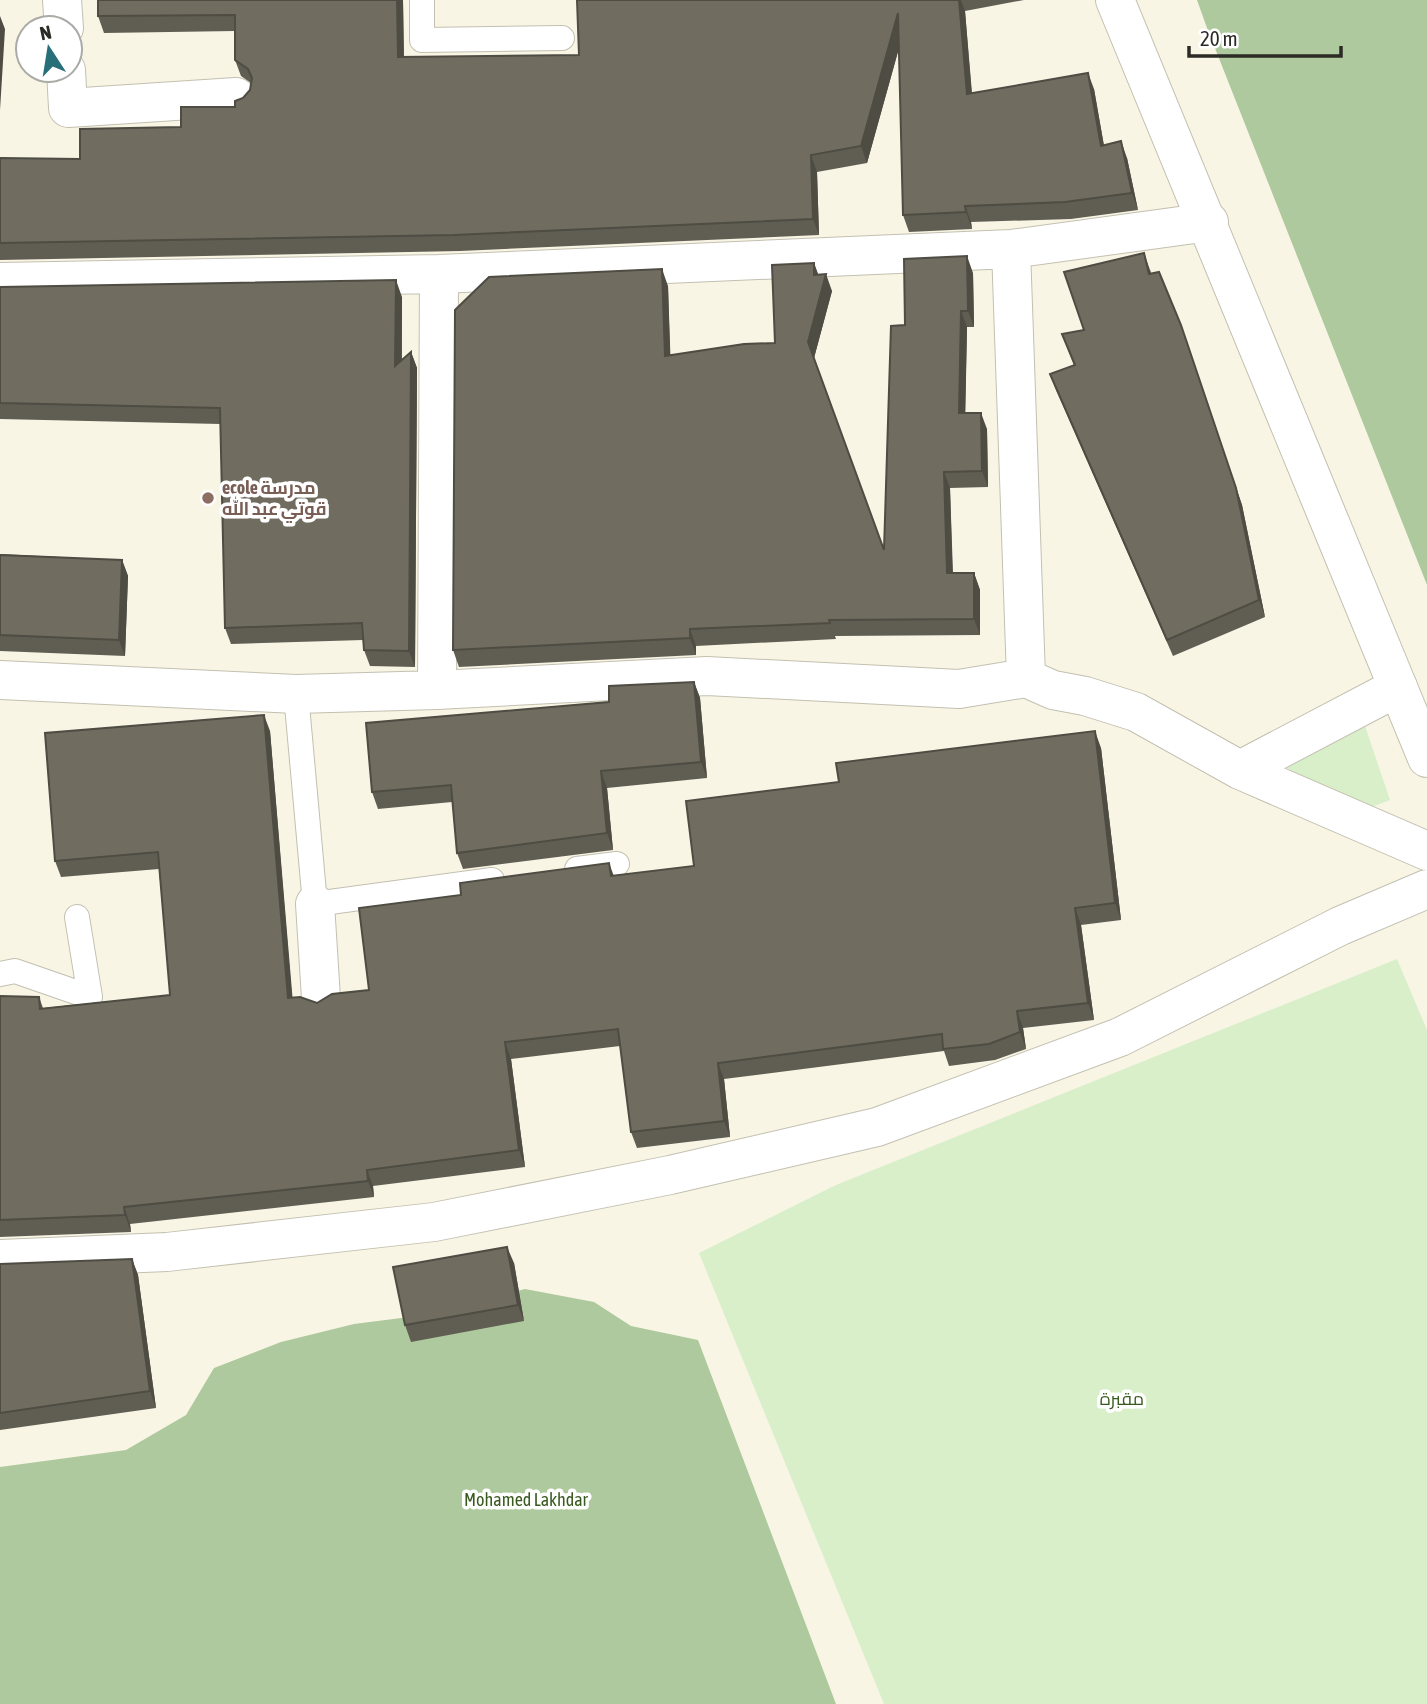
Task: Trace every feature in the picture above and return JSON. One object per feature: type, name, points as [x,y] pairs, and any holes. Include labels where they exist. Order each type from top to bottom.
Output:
[{"type":"street","points":[[1115,0],[1209,222],[1427,758]]},
{"type":"street","points":[[67,84],[68,108],[236,97]]},
{"type":"street","points":[[0,282],[439,274],[1011,249],[1209,222]]},
{"type":"street","points":[[1011,249],[1026,678]]},
{"type":"street","points":[[437,690],[439,274]]},
{"type":"street","points":[[0,680],[296,694],[437,690],[707,676],[959,689],[1026,678],[1053,690],[1085,695],[1136,712],[1240,770],[1427,850]]},
{"type":"street","points":[[1240,770],[1398,687]]},
{"type":"street","points":[[0,1259],[167,1252],[434,1222],[670,1175],[877,1127],[1120,1037],[1340,926],[1427,889]]},
{"type":"street","points":[[315,904],[321,998]]},
{"type":"lane","points":[[422,0],[422,40],[562,38]]},
{"type":"lane","points":[[296,694],[315,904],[521,876]]},
{"type":"lane","points":[[549,873],[618,864]]},
{"type":"lane","points":[[0,974],[15,971],[90,997],[77,917]]},
{"type":"green space","points":[[1197,0],[1427,0],[1427,585],[1207,28]]},
{"type":"green space","points":[[1363,720],[1390,800],[1361,811],[1282,765]]},
{"type":"green space","name":"مقبرة","points":[[1397,959],[1427,1030],[1427,1704],[884,1704],[699,1253],[836,1185]]},
{"type":"green space","name":"Mohamed Lakhdar","points":[[525,1289],[594,1302],[631,1326],[698,1340],[836,1704],[0,1704],[0,1467],[126,1450],[186,1415],[214,1368],[281,1342],[354,1324],[425,1315]]},
{"type":"building","points":[[98,0],[397,0],[398,57],[579,55],[577,0],[959,0],[967,94],[1088,73],[1101,146],[1121,141],[1132,193],[1065,202],[965,206],[966,212],[903,215],[898,13],[861,146],[811,155],[813,219],[454,235],[0,243],[0,158],[80,159],[80,129],[181,127],[181,107],[235,107],[235,101],[243,98],[250,90],[252,78],[248,69],[235,60],[235,15],[98,16]]},
{"type":"building","points":[[1144,253],[1149,274],[1159,272],[1181,325],[1236,488],[1259,600],[1167,640],[1050,374],[1075,365],[1062,334],[1084,330],[1064,272]]},
{"type":"building","points":[[967,256],[968,311],[961,311],[959,413],[981,413],[982,471],[944,472],[947,573],[974,573],[974,619],[829,620],[830,623],[690,629],[690,638],[453,650],[455,310],[489,277],[662,269],[665,356],[744,344],[775,343],[772,265],[814,263],[814,275],[826,274],[808,342],[884,550],[891,326],[905,325],[904,259]]},
{"type":"building","points":[[396,280],[395,366],[411,352],[409,651],[364,650],[362,623],[225,628],[220,408],[0,403],[0,287]]},
{"type":"building","points":[[0,555],[122,560],[119,640],[0,635]]},
{"type":"building","points":[[694,682],[701,762],[601,771],[607,833],[457,853],[451,785],[372,792],[366,723],[609,702],[609,686]]},
{"type":"building","points":[[264,715],[288,998],[300,997],[317,1003],[332,994],[369,990],[359,908],[461,895],[460,883],[609,863],[611,876],[694,866],[686,801],[839,782],[836,763],[1095,731],[1115,903],[1075,908],[1088,1003],[1017,1011],[1020,1032],[989,1044],[943,1049],[942,1034],[718,1063],[724,1121],[631,1132],[618,1029],[505,1042],[519,1150],[367,1170],[368,1181],[124,1207],[125,1215],[0,1220],[0,996],[39,997],[40,1009],[170,995],[158,852],[55,861],[45,733]]},
{"type":"building","points":[[507,1247],[518,1305],[405,1325],[393,1267]]},
{"type":"building","points":[[132,1259],[150,1391],[0,1413],[0,1264]]},
{"type":"place","name":"ecole مدرسة قوتي عبد الله","points":[[208,498]]}]
